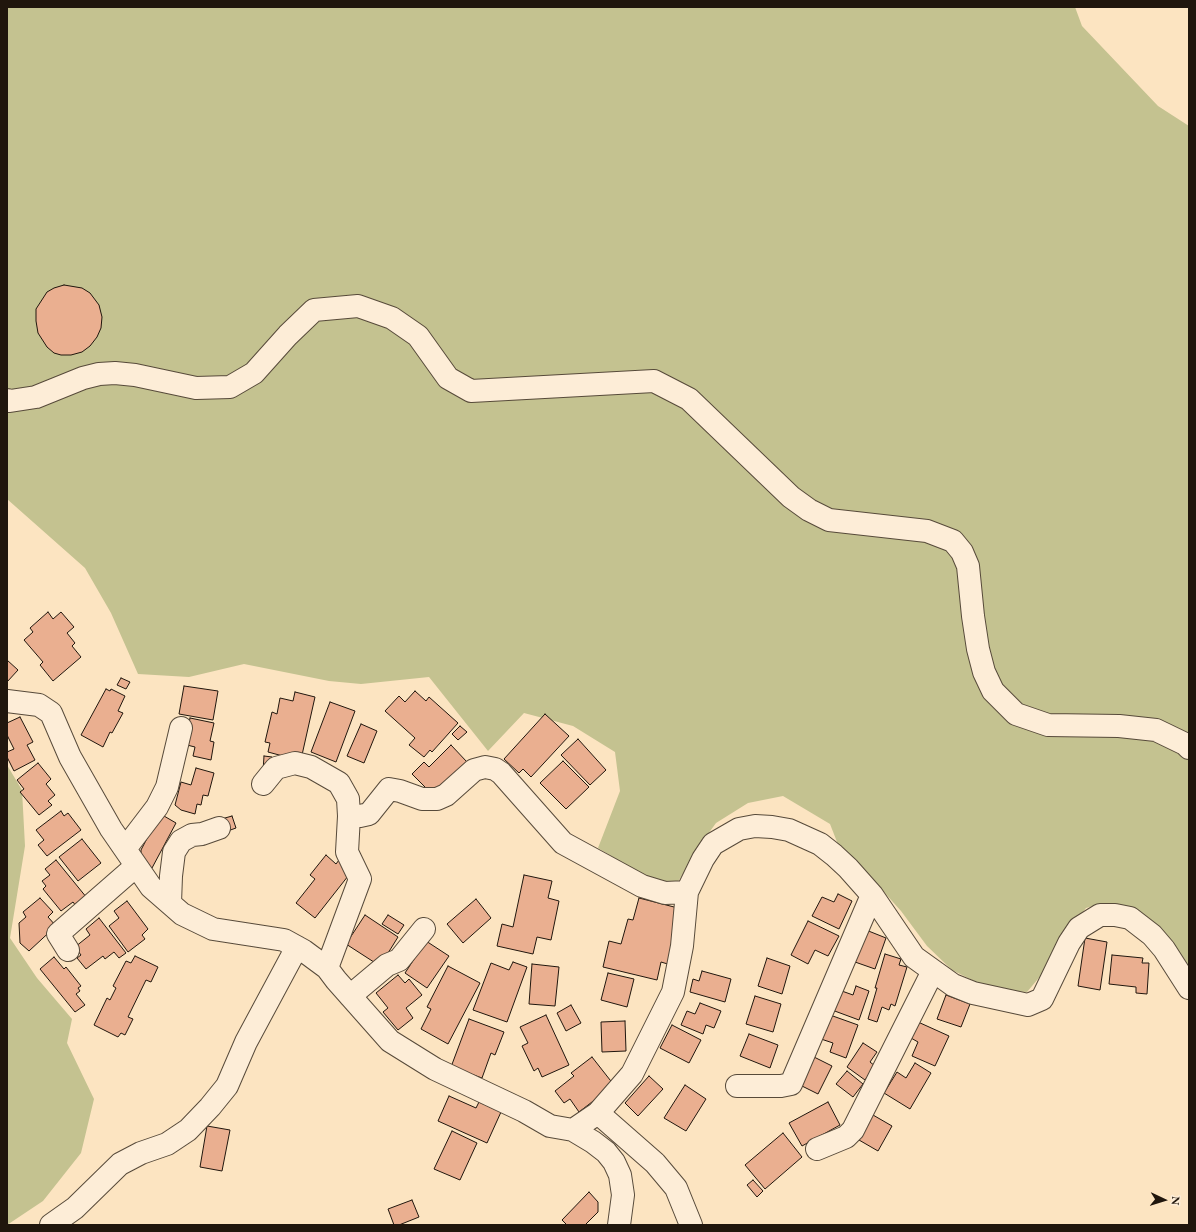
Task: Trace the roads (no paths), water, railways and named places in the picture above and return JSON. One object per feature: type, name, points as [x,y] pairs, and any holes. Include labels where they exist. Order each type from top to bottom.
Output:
[{"type":"street","points":[[7,400],[10,401],[36,397],[83,378],[98,374],[115,373],[136,375],[196,388],[230,387],[254,373],[288,335],[314,310],[358,306],[392,318],[418,336],[448,378],[471,391],[654,381],[689,399],[791,497],[809,510],[828,520],[927,531],[943,536],[953,542],[962,552],[968,566],[978,649],[984,672],[993,691],[1016,714],[1048,725],[1118,726],[1156,730],[1185,744],[1189,748]]},
{"type":"street","points":[[7,701],[39,705],[51,713],[70,756],[111,829],[151,887],[182,914],[213,929],[284,940],[297,947],[327,968],[390,1041],[435,1069],[524,1111],[550,1126],[573,1130],[593,1142],[606,1152],[614,1162],[620,1175],[623,1195],[619,1225]]},
{"type":"street","points":[[68,950],[58,934],[131,857],[166,787],[181,728]]},
{"type":"street","points":[[263,784],[276,768],[295,762],[311,767],[339,784],[348,800],[349,816],[347,852],[360,879],[327,968]]},
{"type":"street","points":[[349,816],[369,814],[389,789],[400,791],[422,799],[436,799],[446,795],[474,770],[485,767],[496,769],[563,843],[642,886],[665,893],[687,892]]},
{"type":"street","points":[[573,1130],[598,1113],[632,1074],[673,992],[682,946],[687,892],[703,859],[713,844],[739,829],[755,826],[789,830],[820,844],[839,859],[872,895],[914,957],[953,985],[973,993],[1028,1005],[1042,999],[1069,943],[1079,928],[1100,915],[1115,914],[1130,918],[1152,935],[1164,949],[1189,988]]},
{"type":"street","points":[[170,903],[174,852],[181,841],[192,835],[202,834],[219,828]]},
{"type":"street","points":[[737,1086],[781,1086],[791,1084],[872,895]]},
{"type":"street","points":[[350,996],[387,965],[399,960],[424,929]]},
{"type":"street","points":[[51,1225],[75,1208],[120,1164],[141,1153],[167,1144],[188,1130],[210,1107],[227,1086],[246,1042],[297,947]]},
{"type":"street","points":[[817,1149],[846,1137],[853,1130],[933,972]]},
{"type":"street","points":[[598,1113],[659,1168],[676,1188],[691,1225]]}]
